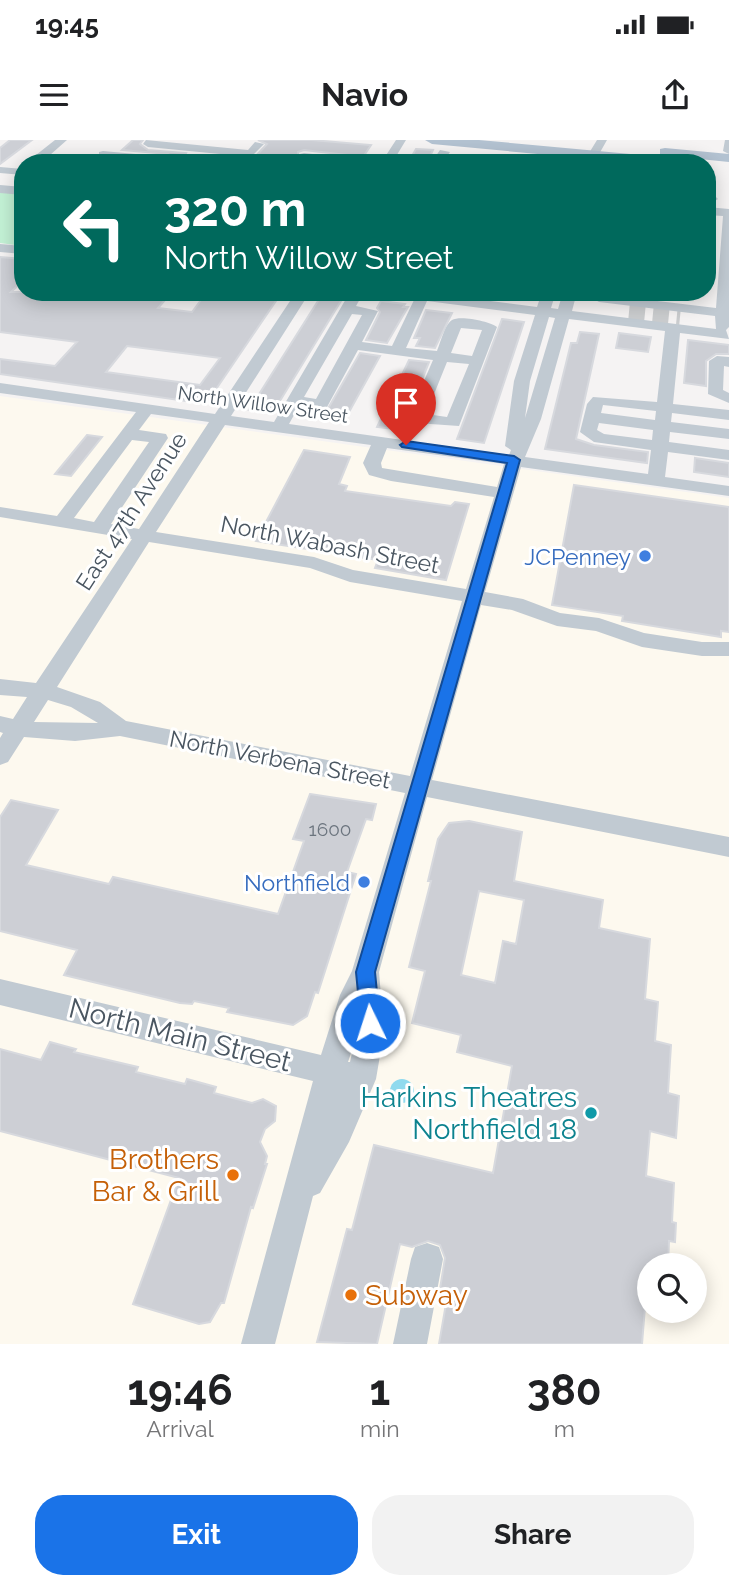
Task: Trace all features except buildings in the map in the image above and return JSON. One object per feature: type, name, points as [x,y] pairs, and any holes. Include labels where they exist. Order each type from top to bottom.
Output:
[{"type":"main road","points":[[432,140],[599,154]]},
{"type":"main road","points":[[529,140],[599,154]]},
{"type":"street","points":[[44,154],[62,140]]},
{"type":"street","points":[[103,154],[119,140]]},
{"type":"street","points":[[152,140],[148,144],[208,150],[251,154],[259,144],[218,140],[208,150],[204,154]]},
{"type":"street","points":[[729,142],[729,151]]},
{"type":"street","points":[[314,148],[321,154]]},
{"type":"street","points":[[446,301],[564,316],[677,323],[726,334],[721,270],[729,214]]},
{"type":"street","name":"East 47th Avenue","points":[[0,756],[9,726],[43,691],[297,301]]},
{"type":"street","points":[[279,427],[352,301]]},
{"type":"street","points":[[397,351],[421,301]]},
{"type":"street","points":[[514,460],[522,381],[546,301]]},
{"type":"street","points":[[258,1344],[300,1198],[331,1071],[354,995],[365,972],[514,460],[533,419],[568,301]]},
{"type":"street","points":[[588,301],[589,305],[629,312]]},
{"type":"street","points":[[637,301],[725,312]]},
{"type":"street","points":[[686,301],[725,312]]},
{"type":"street","points":[[294,401],[321,404],[371,311],[347,309]]},
{"type":"street","points":[[677,323],[701,316],[700,310]]},
{"type":"street","points":[[456,323],[490,327],[478,361],[453,423],[416,418],[456,323]]},
{"type":"street","points":[[656,480],[677,323]]},
{"type":"street","points":[[353,345],[478,361]]},
{"type":"street","points":[[729,362],[717,361],[715,390],[716,394],[729,398]]},
{"type":"street","name":"North Willow Street","points":[[0,388],[729,491]]},
{"type":"street","points":[[729,415],[599,400],[587,432],[592,436],[729,455]]},
{"type":"street","points":[[62,522],[147,408]]},
{"type":"street","points":[[592,417],[729,434]]},
{"type":"street","points":[[99,528],[160,438],[128,434]]},
{"type":"street","points":[[381,441],[372,463],[375,471],[391,476],[504,493]]},
{"type":"street","name":"North Wabash Street","points":[[0,512],[314,563],[350,576],[516,604],[557,618],[599,625],[642,640],[702,649],[729,649]]},
{"type":"street","name":"North Verbena Street","points":[[0,687],[43,691],[75,698],[99,710],[120,728]]},
{"type":"street","name":"North Verbena Street","points":[[9,726],[53,734],[88,733],[120,728],[729,847]]},
{"type":"street","points":[[300,1198],[341,1130],[361,1079],[370,1023],[365,972]]},
{"type":"street","name":"North Main Street","points":[[0,992],[361,1079]]},
{"type":"street","points":[[411,1344],[427,1259]]},
{"type":"shaded area","name":"Northfield","points":[[0,396],[729,498],[729,1344],[0,1344]]},
{"type":"green space","points":[[0,192],[14,193],[14,245],[0,243]]},
{"type":"water","points":[[402,1079],[413,1086],[414,1091],[407,1102],[402,1103],[391,1096],[390,1091],[397,1080]]},
{"type":"tunnel","points":[[629,312],[680,317]]},
{"type":"place","name":"JCPenney","points":[[645,556]]},
{"type":"place","name":"Northfield","points":[[364,882]]},
{"type":"place","name":"Harkins Theatres Northfield 18","points":[[591,1113]]},
{"type":"place","name":"Brothers Bar & Grill","points":[[233,1175]]},
{"type":"place","name":"Subway","points":[[351,1295]]},
{"type":"route","points":[[370,1023],[371,1006],[365,972],[514,460],[406,445]]}]
